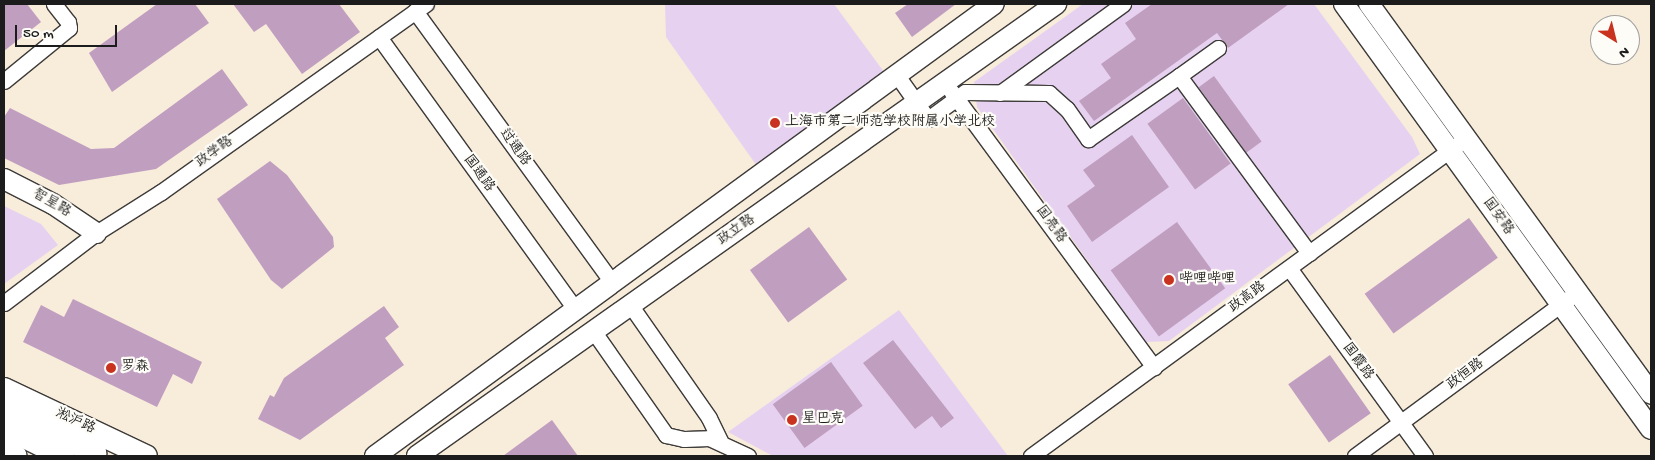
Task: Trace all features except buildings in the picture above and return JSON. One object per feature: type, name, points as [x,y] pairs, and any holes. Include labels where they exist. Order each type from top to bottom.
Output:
[{"type":"main road","points":[[375,456],[994,4]]},
{"type":"main road","name":"政立路","points":[[417,456],[918,104],[951,91],[1056,4]]},
{"type":"main road","name":"国安路","points":[[1344,4],[1576,294],[1651,394]]},
{"type":"main road","name":"国安路","points":[[1369,4],[1456,145],[1560,305],[1651,429]]},
{"type":"main road","name":"智星路","points":[[4,179],[53,204],[96,233]]},
{"type":"main road","name":"淞沪路","points":[[4,389],[146,456]]},
{"type":"main road","points":[[4,408],[95,453]]},
{"type":"main road","points":[[4,427],[63,456]]},
{"type":"main road","points":[[4,450],[16,456]]},
{"type":"street","points":[[4,81],[69,28],[68,22],[54,4]]},
{"type":"street","points":[[1000,93],[1123,4]]},
{"type":"street","name":"政学路","points":[[4,303],[96,233],[161,192],[421,8]]},
{"type":"street","name":"过通路","points":[[421,8],[613,284]]},
{"type":"street","name":"国通路","points":[[379,37],[576,310]]},
{"type":"street","points":[[951,91],[1049,93],[1067,109],[1088,139],[1218,48]]},
{"type":"street","points":[[896,74],[918,104]]},
{"type":"street","points":[[1179,76],[1309,253]]},
{"type":"street","name":"国亮路","points":[[951,91],[1154,367]]},
{"type":"street","name":"政高路","points":[[1031,456],[1456,145]]},
{"type":"street","name":"国霞路","points":[[1289,268],[1425,456]]},
{"type":"street","name":"政恒路","points":[[1355,456],[1576,294]]},
{"type":"street","points":[[631,306],[709,418],[720,441]]},
{"type":"street","points":[[594,332],[666,435],[720,441],[748,456]]},
{"type":"shaded area","name":"上海市第二师范学校附属小学北校","points":[[665,4],[834,4],[887,76],[759,169],[666,37]]},
{"type":"shaded area","points":[[1083,4],[1314,4],[1412,137],[1420,154],[1169,341],[1146,342],[977,107],[974,82]]},
{"type":"shaded area","points":[[4,206],[41,224],[58,245],[4,284]]},
{"type":"shaded area","points":[[899,310],[1008,456],[773,456],[728,432]]},
{"type":"place","name":"上海市第二师范学校附属小学北校","points":[[775,123]]},
{"type":"place","name":"哔哩哔哩","points":[[1169,280]]},
{"type":"place","name":"罗森","points":[[111,368]]},
{"type":"place","name":"星巴克","points":[[792,420]]}]
